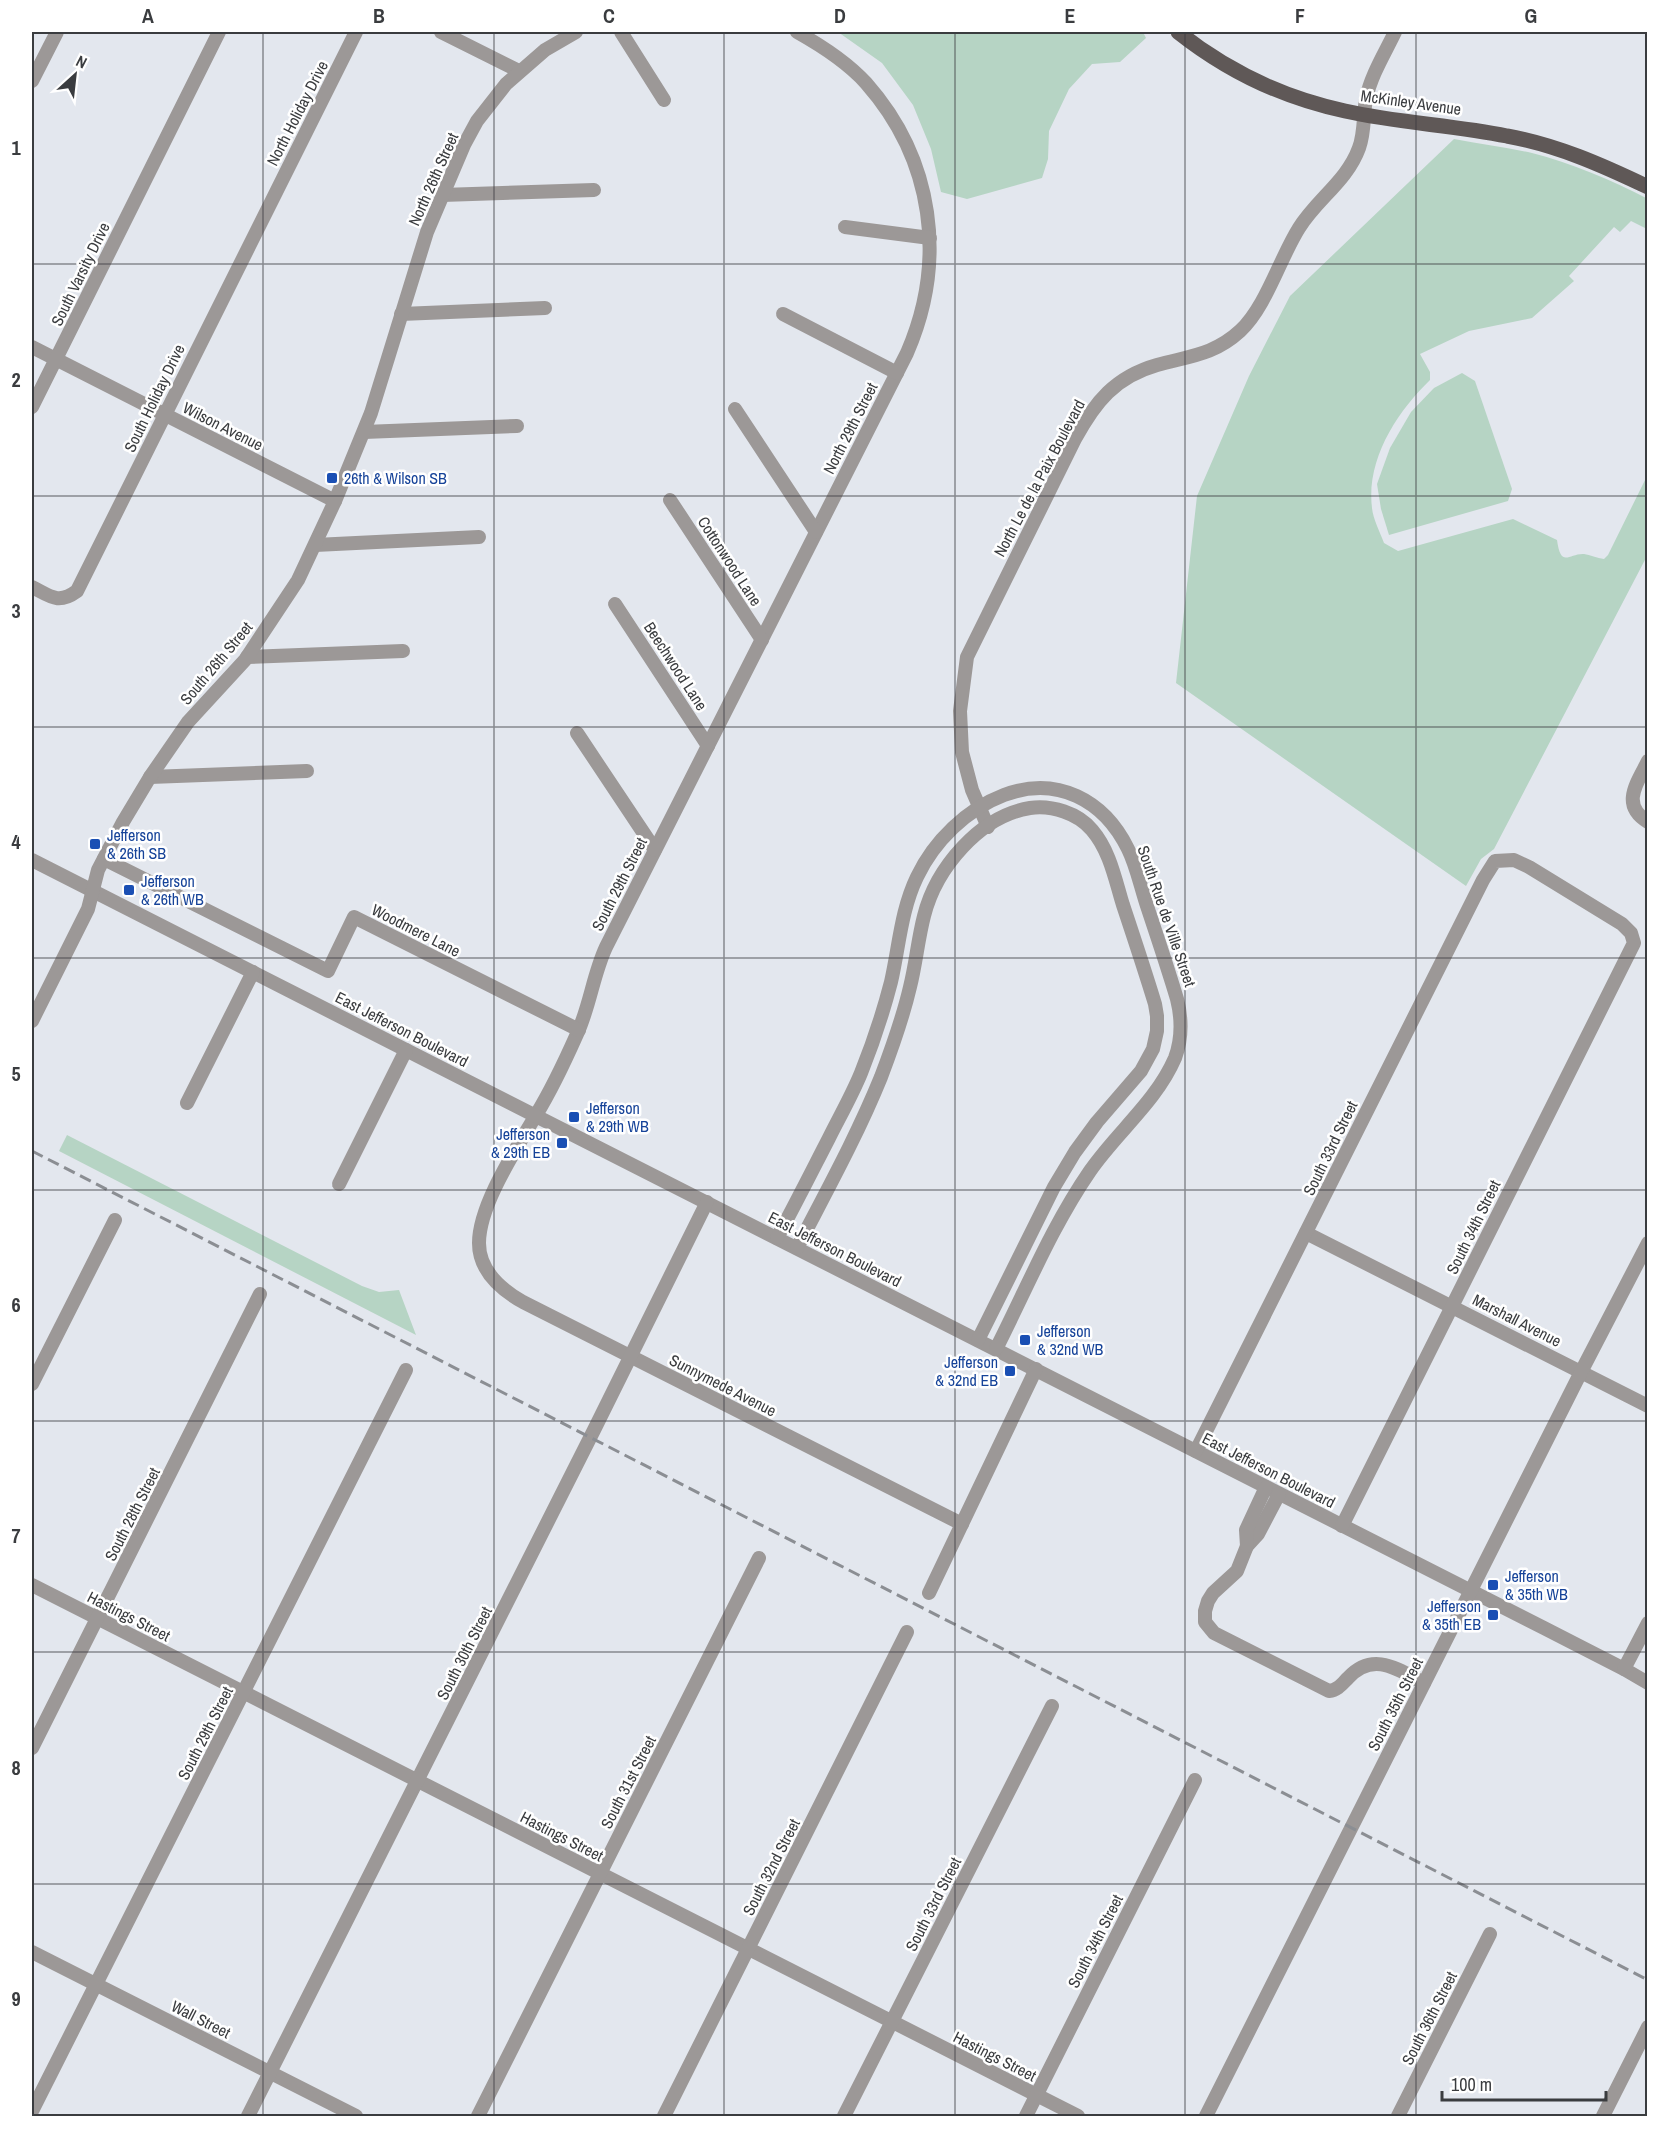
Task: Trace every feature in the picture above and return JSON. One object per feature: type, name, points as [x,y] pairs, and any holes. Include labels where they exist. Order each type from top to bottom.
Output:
[{"type":"main road","name":"McKinley Avenue","points":[[1178,32],[1220,61],[1276,89],[1329,107],[1470,129],[1533,142],[1589,159],[1647,187]]},
{"type":"street","points":[[32,81],[57,32]]},
{"type":"street","name":"South Varsity Drive","points":[[32,408],[219,32]]},
{"type":"street","name":"North Holiday Drive","points":[[267,210],[356,32]]},
{"type":"street","points":[[441,32],[519,71]]},
{"type":"street","name":"North 26th Street","points":[[401,314],[427,232],[464,145],[477,121],[519,71],[545,50],[576,32]]},
{"type":"street","points":[[621,32],[664,100]]},
{"type":"street","name":"North 29th Street","points":[[797,32],[829,51],[865,82],[898,127],[913,158],[923,188],[930,238],[929,281],[913,339],[816,532]]},
{"type":"street","name":"North Le de la Paix Boulevard","points":[[988,827],[969,781],[962,752],[960,711],[967,657],[1088,415],[1108,391],[1124,380],[1158,365],[1203,355],[1234,336],[1248,323],[1298,228],[1352,164],[1360,146],[1371,84],[1395,32]]},
{"type":"street","points":[[442,195],[594,190]]},
{"type":"street","name":"South Holiday Drive","points":[[32,587],[58,600],[68,598],[77,591],[267,210]]},
{"type":"street","points":[[845,227],[930,238]]},
{"type":"street","points":[[401,314],[545,308]]},
{"type":"street","name":"South 26th Street","points":[[32,1021],[88,909],[98,870],[150,777],[188,722],[247,657],[293,589],[335,501],[363,432],[381,382],[401,314]]},
{"type":"street","points":[[783,314],[897,373]]},
{"type":"street","name":"Wilson Avenue","points":[[32,347],[335,501]]},
{"type":"street","points":[[735,409],[816,532]]},
{"type":"street","points":[[363,432],[517,426]]},
{"type":"street","name":"Cottonwood Lane","points":[[670,500],[762,640]]},
{"type":"street","name":"South 29th Street","points":[[483,1260],[479,1243],[481,1222],[579,1030],[599,962],[816,532]]},
{"type":"street","points":[[315,544],[479,537]]},
{"type":"street","name":"Beechwood Lane","points":[[615,604],[708,746]]},
{"type":"street","points":[[247,657],[403,651]]},
{"type":"street","points":[[577,733],[656,850]]},
{"type":"street","points":[[1647,760],[1632,794],[1634,810],[1647,822]]},
{"type":"street","points":[[150,777],[307,771]]},
{"type":"street","name":"South Rue de Ville Street","points":[[777,1239],[860,1075],[891,982],[904,913],[916,878],[934,848],[948,833],[979,808],[1018,790],[1037,787],[1056,789],[1075,795],[1095,806],[1106,816],[1128,849],[1181,1014],[1179,1045],[1163,1080],[1102,1154],[1071,1200],[996,1349]]},
{"type":"street","points":[[797,1248],[850,1144],[891,1052],[910,988],[924,914],[945,870],[956,855],[988,827],[1012,813],[1036,807],[1052,808],[1069,814],[1092,829],[1107,851],[1157,1016],[1154,1049],[1141,1071],[1097,1122],[1070,1161],[1039,1216],[978,1340]]},
{"type":"street","name":"Woodmere Lane","points":[[104,859],[328,971],[354,917],[579,1030]]},
{"type":"street","name":"East Jefferson Boulevard","points":[[32,860],[1273,1490],[1624,1669],[1647,1683]]},
{"type":"street","name":"South 33rd Street","points":[[1196,1451],[1435,973],[1495,861],[1514,860],[1529,867],[1622,924],[1631,933],[1634,943]]},
{"type":"street","name":"South 34th Street","points":[[1342,1526],[1634,943]]},
{"type":"street","points":[[187,1103],[253,972]]},
{"type":"street","points":[[339,1184],[406,1050]]},
{"type":"street","name":"South 30th Street","points":[[248,2116],[707,1202]]},
{"type":"street","points":[[32,1384],[116,1220]]},
{"type":"street","name":"Marshall Avenue","points":[[1306,1233],[1647,1406]]},
{"type":"street","name":"South 35th Street","points":[[1206,2116],[1647,1244]]},
{"type":"street","name":"Sunnymede Avenue","points":[[483,1260],[494,1280],[506,1292],[962,1524]]},
{"type":"street","name":"South 28th Street","points":[[32,1748],[260,1294]]},
{"type":"street","name":"South 29th Street","points":[[32,2111],[406,1370]]},
{"type":"street","points":[[929,1593],[1036,1370]]},
{"type":"street","points":[[1273,1490],[1258,1534],[1247,1546],[1237,1571],[1213,1593],[1208,1601],[1204,1622],[1214,1634],[1329,1691],[1338,1689],[1356,1669],[1374,1663],[1392,1667],[1424,1683]]},
{"type":"street","name":"South 31st Street","points":[[478,2116],[759,1558]]},
{"type":"street","name":"Hastings Street","points":[[32,1585],[1078,2116]]},
{"type":"street","points":[[1624,1669],[1647,1623]]},
{"type":"street","name":"South 32nd Street","points":[[664,2116],[908,1632]]},
{"type":"street","name":"East Jefferson Boulevard","points":[[1624,1669],[1647,1678]]},
{"type":"street","name":"South 33rd Street","points":[[844,2116],[1052,1706]]},
{"type":"street","name":"South 34th Street","points":[[1026,2116],[1195,1780]]},
{"type":"street","name":"South 36th Street","points":[[1398,2116],[1490,1934]]},
{"type":"street","name":"Wall Street","points":[[32,1952],[356,2116]]},
{"type":"street","points":[[1603,2116],[1647,2027]]},
{"type":"green space","points":[[838,32],[1143,32],[1146,38],[1120,62],[1092,64],[1069,89],[1049,131],[1048,159],[1042,178],[967,199],[941,192],[931,149],[913,105],[882,63]]},
{"type":"green space","points":[[1454,139],[1547,157],[1620,185],[1648,199],[1647,229],[1631,221],[1620,232],[1614,227],[1569,276],[1574,281],[1532,318],[1469,331],[1420,354],[1430,372],[1430,380],[1406,407],[1386,438],[1374,472],[1371,490],[1374,517],[1384,543],[1398,551],[1513,519],[1557,540],[1563,557],[1584,554],[1604,559],[1647,476],[1647,556],[1494,849],[1481,859],[1466,886],[1176,683],[1197,496],[1249,376],[1290,296]]},
{"type":"green space","points":[[1462,373],[1475,381],[1512,489],[1508,501],[1389,535],[1381,509],[1377,484],[1390,448],[1411,412],[1434,388]]},
{"type":"green space","points":[[67,1135],[362,1286],[379,1292],[399,1290],[416,1335],[59,1151]]},
{"type":"railway","points":[[32,1151],[1648,1980]]},
{"type":"place","name":"26th & Wilson SB","points":[[332,478]]},
{"type":"place","name":"Jefferson & 26th SB","points":[[95,844]]},
{"type":"place","name":"Jefferson & 26th WB","points":[[129,890]]},
{"type":"place","name":"Jefferson & 29th WB","points":[[574,1117]]},
{"type":"place","name":"Jefferson & 29th EB","points":[[562,1143]]},
{"type":"place","name":"Jefferson & 32nd WB","points":[[1025,1340]]},
{"type":"place","name":"Jefferson & 32nd EB","points":[[1010,1371]]},
{"type":"place","name":"Jefferson & 35th WB","points":[[1493,1585]]},
{"type":"place","name":"Jefferson & 35th EB","points":[[1493,1615]]}]
